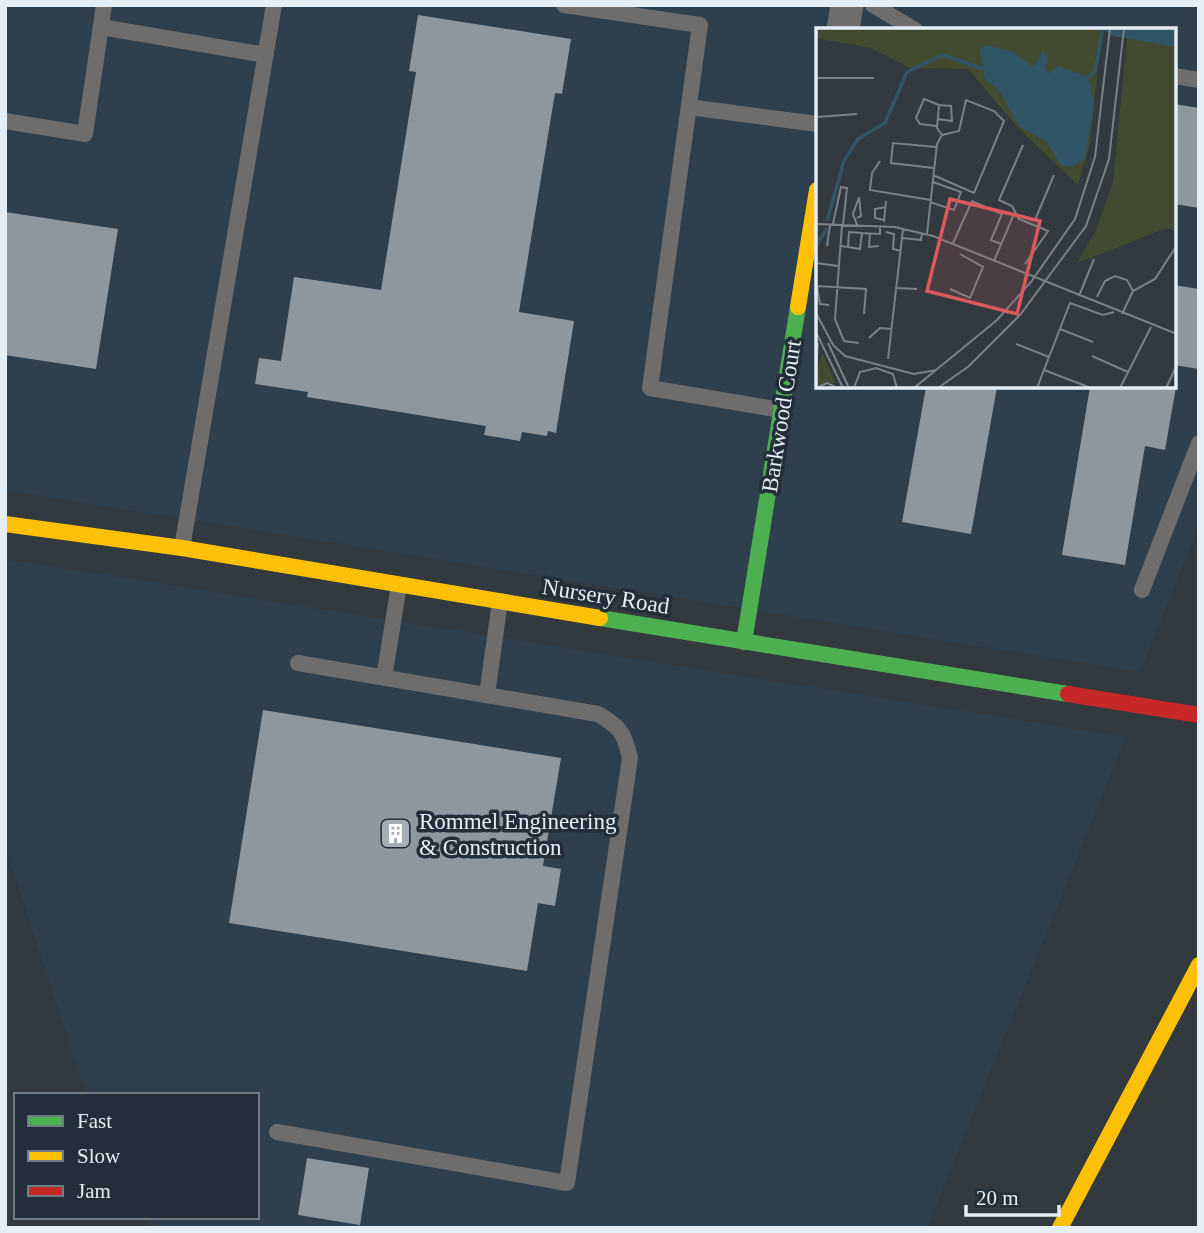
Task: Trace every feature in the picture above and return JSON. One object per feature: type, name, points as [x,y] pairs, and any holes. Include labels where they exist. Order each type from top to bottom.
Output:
[{"type":"main road","name":"Barkwood Court","points":[[744,642],[816,196]]},
{"type":"main road","name":"Nursery Road","points":[[5,524],[182,548],[1199,715]]},
{"type":"main road","points":[[1060,1228],[1199,965]]},
{"type":"street","points":[[844,28],[848,5]]},
{"type":"lane","points":[[5,121],[85,134],[104,5]]},
{"type":"lane","points":[[182,548],[275,5]]},
{"type":"lane","points":[[564,5],[700,25],[650,388],[781,410]]},
{"type":"lane","points":[[873,5],[912,28]]},
{"type":"lane","points":[[101,27],[266,55]]},
{"type":"lane","points":[[1176,76],[1199,80]]},
{"type":"lane","points":[[689,107],[816,124]]},
{"type":"lane","points":[[1142,590],[1199,443]]},
{"type":"lane","points":[[384,678],[399,584]]},
{"type":"lane","points":[[487,695],[500,601]]},
{"type":"lane","points":[[277,1132],[567,1183],[629,758],[626,741],[616,725],[598,714],[298,663]]},
{"type":"shaded area","points":[[5,5],[1199,5],[1199,527],[1140,672],[5,491]]},
{"type":"shaded area","points":[[5,560],[1126,737],[927,1228],[152,1228],[146,1219],[259,1219],[259,1093],[85,1093],[5,846]]},
{"type":"building","points":[[418,15],[571,39],[562,94],[555,93],[519,312],[574,321],[556,433],[548,431],[547,436],[522,432],[520,441],[484,435],[486,426],[307,397],[308,392],[255,384],[259,358],[281,361],[294,277],[381,290],[416,72],[409,71]]},
{"type":"building","points":[[1176,104],[1199,108],[1199,208],[1176,204]]},
{"type":"building","points":[[5,212],[118,229],[96,369],[5,355]]},
{"type":"building","points":[[1176,285],[1199,289],[1199,369],[1176,365]]},
{"type":"building","points":[[926,388],[997,388],[971,534],[902,522]]},
{"type":"building","points":[[1090,388],[1176,388],[1165,450],[1145,446],[1125,565],[1062,555]]},
{"type":"building","name":"Rommel Engineering & Construction","points":[[263,710],[561,758],[543,866],[561,869],[555,906],[538,903],[527,971],[229,923]]},
{"type":"building","points":[[307,1158],[369,1168],[360,1225],[298,1215]]},
{"type":"traffic: fast","points":[[744,642],[798,307]]},
{"type":"traffic: fast","points":[[600,618],[1068,694]]},
{"type":"traffic: slow","points":[[798,307],[816,196]]},
{"type":"traffic: slow","points":[[5,524],[182,548],[600,618]]},
{"type":"traffic: slow","points":[[1060,1228],[1199,965]]},
{"type":"traffic: jam","points":[[1068,694],[1199,715]]},
{"type":"place","name":"Rommel Engineering & Construction","points":[[396,834]]}]
